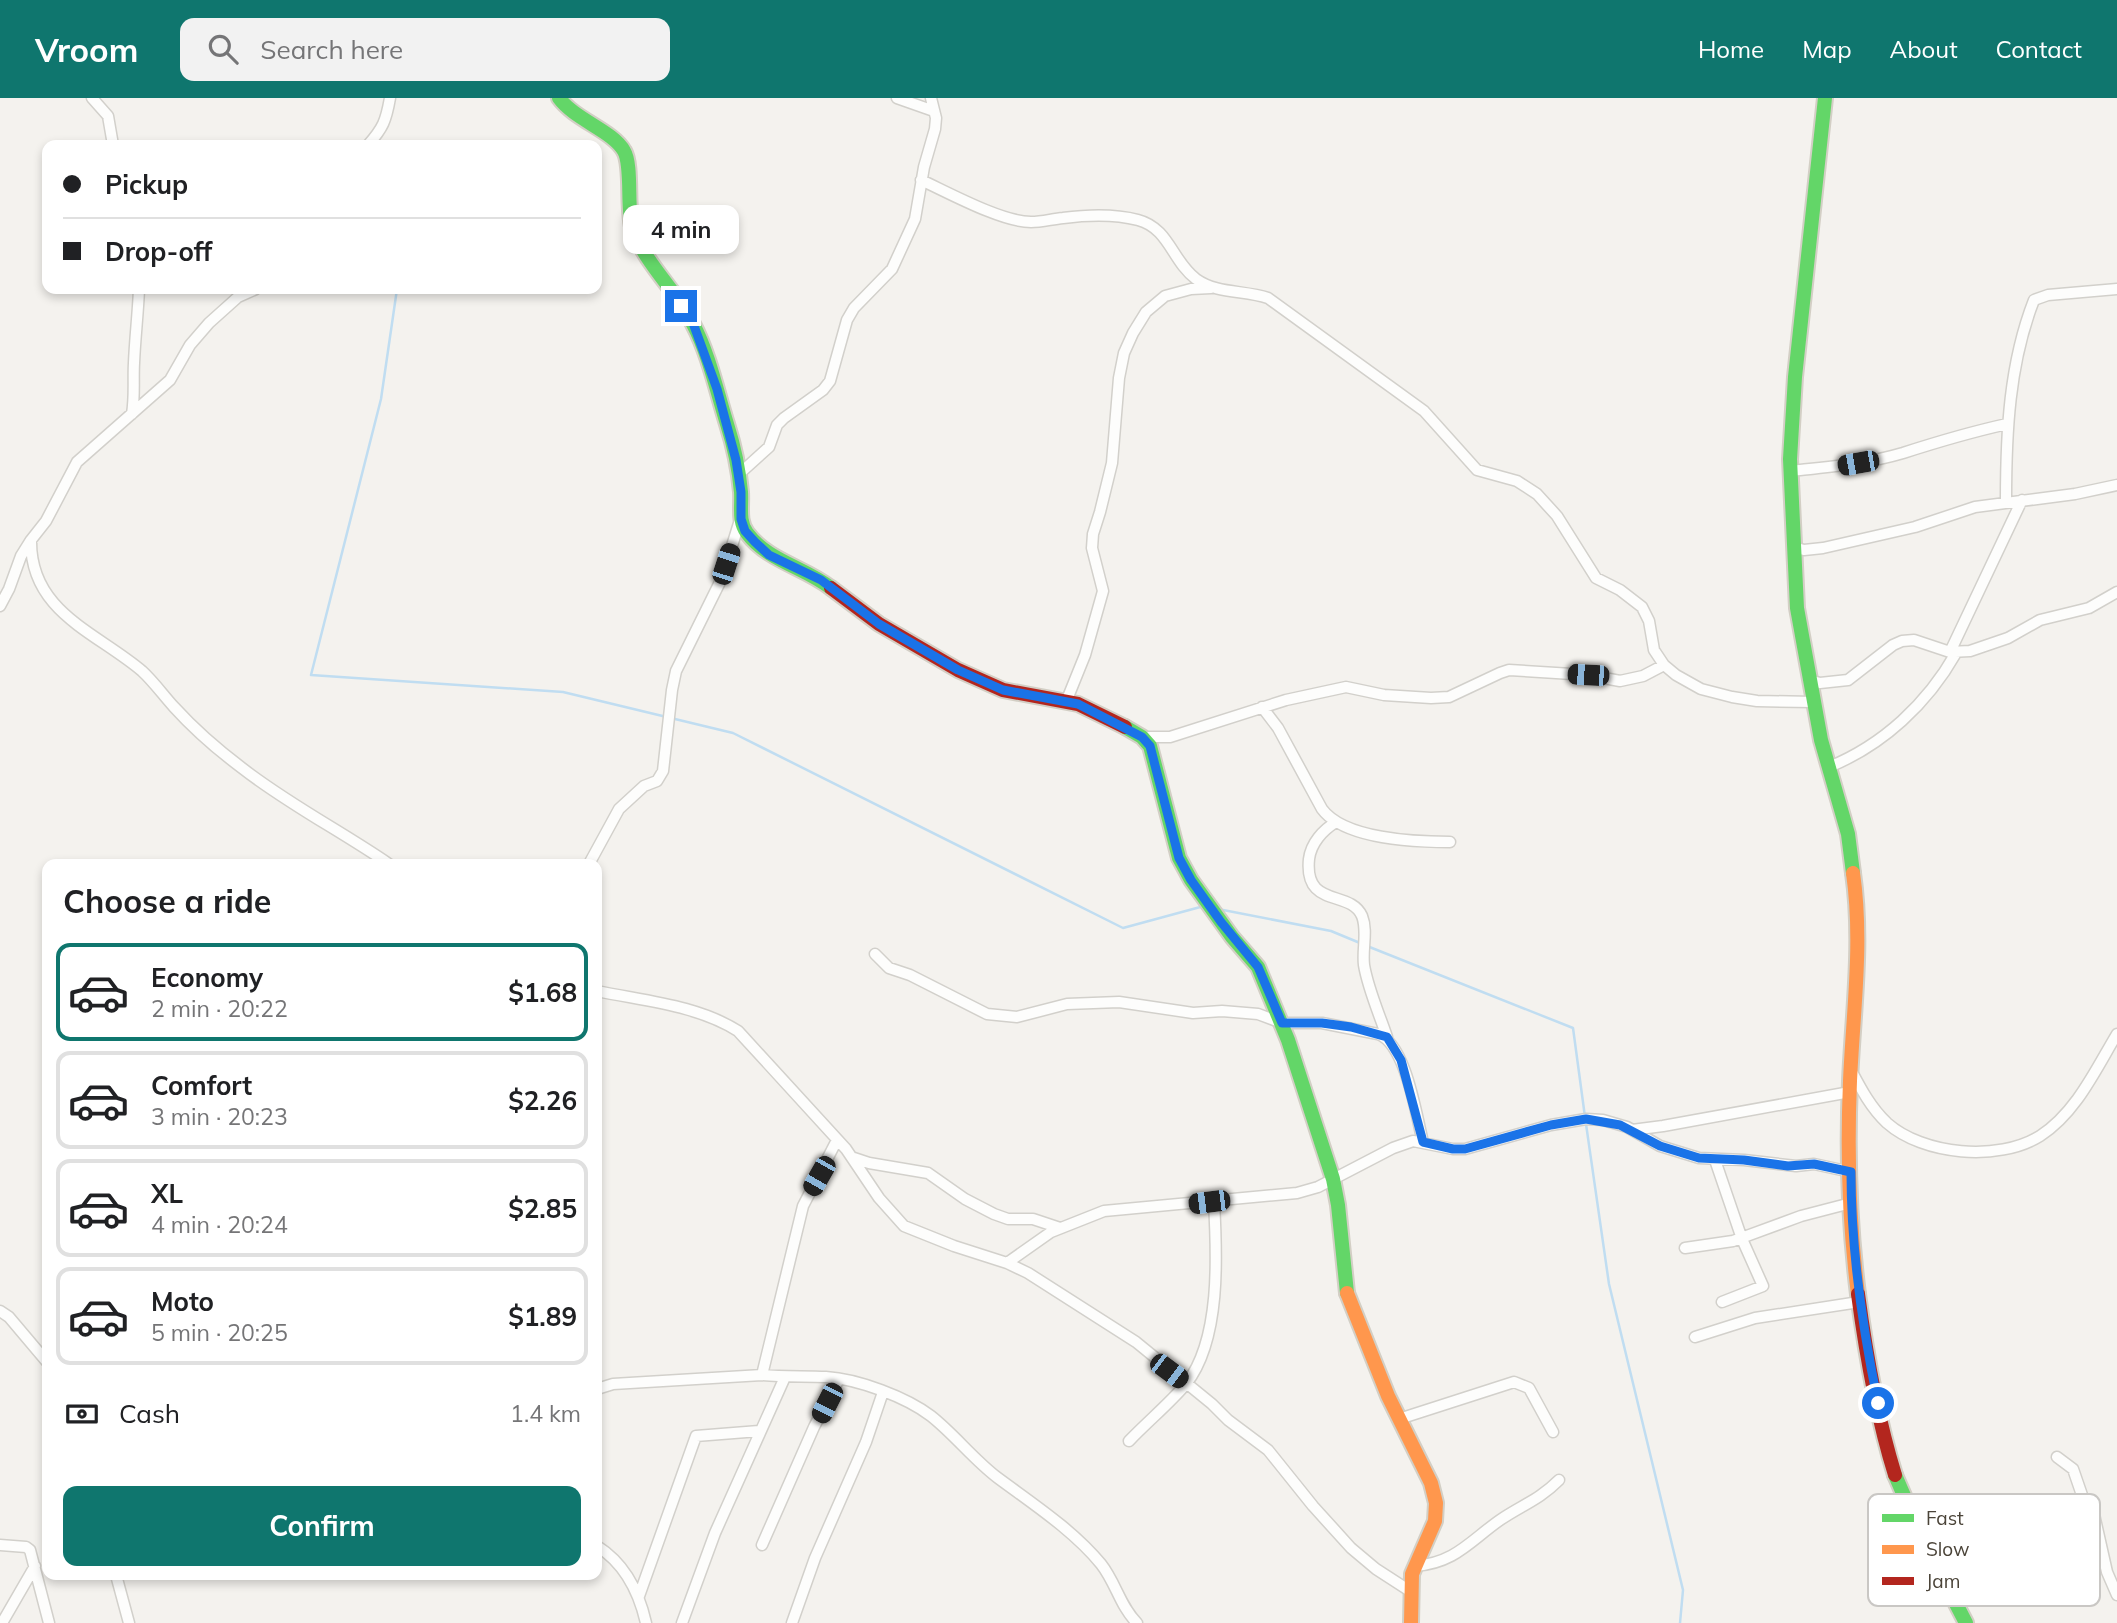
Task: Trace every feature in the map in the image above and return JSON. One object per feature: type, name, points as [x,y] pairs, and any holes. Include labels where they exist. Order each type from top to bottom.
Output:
[{"type":"street","points":[[92,98],[108,116],[112,140]]},
{"type":"street","points":[[373,140],[386,122],[390,98]]},
{"type":"street","points":[[559,98],[584,121],[618,143],[626,153],[629,209],[637,242],[693,323],[728,427],[741,492],[741,519],[722,578],[676,671],[663,771],[657,780],[645,786],[619,809],[592,859]]},
{"type":"street","points":[[897,98],[934,111]]},
{"type":"street","points":[[738,475],[769,447],[777,425],[815,398],[830,381],[847,320],[854,308],[892,269],[915,219],[921,180],[935,129],[931,98]]},
{"type":"street","points":[[1825,98],[1791,421],[1793,547],[1797,608],[1809,680],[1829,767],[1849,834],[1857,899],[1858,939],[1850,1093],[1850,1203],[1858,1301],[1886,1447],[1904,1494]]},
{"type":"street","points":[[921,180],[967,202],[1023,221],[1103,216],[1136,219],[1153,225],[1165,238],[1178,261],[1195,278],[1211,288]]},
{"type":"street","points":[[1066,702],[1086,655],[1103,591],[1092,548],[1093,534],[1112,463],[1119,378],[1124,353],[1146,312],[1165,296],[1191,289],[1211,288],[1268,298],[1424,411],[1477,470],[1517,481],[1537,494],[1557,516],[1596,578],[1619,590],[1642,607],[1649,621],[1654,650],[1664,665],[1690,683],[1713,693],[1757,701],[1813,702]]},
{"type":"street","points":[[2006,501],[2007,425],[2021,346],[2035,299],[2066,292],[2117,289]]},
{"type":"street","points":[[131,414],[134,401],[139,294]]},
{"type":"street","points":[[0,606],[31,540],[46,521],[77,462],[170,380],[199,334],[238,297],[245,294]]},
{"type":"street","points":[[1791,471],[1838,467],[2007,425]]},
{"type":"street","points":[[1793,547],[1814,549],[1915,527],[1975,507],[2117,485]]},
{"type":"street","points":[[1829,767],[1856,756],[1886,735],[1936,686],[2022,499]]},
{"type":"street","points":[[741,519],[745,531],[769,555],[821,580],[879,624],[951,665],[1003,690],[1066,702],[1103,716],[1142,737],[1150,746],[1179,858],[1221,922],[1258,967],[1282,1023],[1333,1179],[1347,1296],[1399,1419],[1431,1483],[1436,1503],[1435,1521],[1415,1566],[1409,1591],[1411,1623]]},
{"type":"street","points":[[31,540],[30,558],[38,578],[63,614],[151,679],[176,709],[241,768],[381,859]]},
{"type":"street","points":[[1809,680],[1820,684],[1848,680],[1902,640],[1914,640],[1953,652],[1970,651],[2008,638],[2040,620],[2089,608],[2117,592]]},
{"type":"street","points":[[1142,737],[1170,737],[1262,707],[1346,687],[1384,695],[1449,697],[1509,670],[1588,675],[1620,681],[1643,676],[1664,665]]},
{"type":"street","points":[[1262,707],[1278,728],[1327,816],[1394,840],[1450,842]]},
{"type":"street","points":[[1336,821],[1314,843],[1309,855],[1308,876],[1313,886],[1354,908],[1362,916],[1366,977],[1387,1037],[1401,1060],[1423,1142]]},
{"type":"street","points":[[875,954],[889,968],[910,975],[974,1010],[987,1014],[1021,1017],[1067,1004],[1119,1002],[1193,1013],[1222,1011],[1258,1014],[1282,1023],[1332,1024],[1387,1037]]},
{"type":"street","points":[[602,991],[678,1007],[720,1020],[738,1031],[854,1158],[879,1198],[904,1226],[932,1239],[1007,1263],[1045,1283],[1115,1327],[1268,1450],[1351,1549],[1409,1591]]},
{"type":"street","points":[[1851,1069],[1866,1099],[1889,1125],[1939,1148],[1982,1152],[2023,1143],[2051,1127],[2081,1093],[2117,1034]]},
{"type":"street","points":[[1632,1130],[1850,1093]]},
{"type":"street","points":[[1007,1263],[1060,1228],[1104,1211],[1297,1193],[1311,1190],[1393,1148],[1413,1141],[1465,1149],[1538,1128],[1586,1119],[1603,1120],[1681,1153],[1714,1160],[1744,1160],[1796,1166],[1814,1164],[1851,1172]]},
{"type":"street","points":[[762,1375],[803,1206],[837,1140]]},
{"type":"street","points":[[854,1158],[928,1173],[965,1199],[994,1214],[1008,1219],[1033,1219],[1060,1228]]},
{"type":"street","points":[[1714,1160],[1742,1239],[1763,1287],[1722,1302]]},
{"type":"street","points":[[1129,1441],[1186,1384],[1201,1358],[1217,1284],[1218,1251],[1214,1202]]},
{"type":"street","points":[[1685,1248],[1742,1239],[1801,1216],[1850,1203]]},
{"type":"street","points":[[1695,1337],[1755,1318],[1858,1301]]},
{"type":"street","points":[[0,1311],[9,1317],[42,1356]]},
{"type":"street","points":[[602,1388],[614,1384],[762,1375],[828,1377],[883,1392],[928,1414],[994,1475],[1086,1549],[1101,1565],[1122,1605],[1137,1623]]},
{"type":"street","points":[[682,1623],[715,1533],[785,1377]]},
{"type":"street","points":[[762,1545],[814,1427],[839,1379]]},
{"type":"street","points":[[1399,1419],[1514,1382],[1529,1388],[1553,1432]]},
{"type":"street","points":[[792,1623],[815,1558],[866,1442],[883,1392]]},
{"type":"street","points":[[639,1596],[696,1436],[760,1430]]},
{"type":"street","points":[[2057,1457],[2073,1469],[2081,1494]]},
{"type":"street","points":[[1415,1566],[1449,1559],[1499,1521],[1537,1500],[1559,1480]]},
{"type":"street","points":[[2100,1537],[2107,1572],[2117,1595]]},
{"type":"street","points":[[0,1545],[26,1547],[33,1555],[49,1623]]},
{"type":"street","points":[[602,1549],[620,1566],[639,1596],[646,1623]]},
{"type":"street","points":[[2,1623],[35,1566]]},
{"type":"street","points":[[117,1580],[129,1623]]},
{"type":"street","points":[[1957,1606],[1966,1623]]},
{"type":"waterway","points":[[396,294],[381,399],[311,675],[563,692],[733,733],[1123,928],[1204,906]]},
{"type":"waterway","points":[[1218,909],[1331,931],[1360,943]]},
{"type":"waterway","points":[[1367,946],[1573,1028],[1585,1117]]},
{"type":"waterway","points":[[1586,1124],[1609,1284],[1683,1590],[1680,1623]]},
{"type":"traffic: fast","points":[[559,98],[574,113],[611,137],[624,151],[627,158],[633,230],[646,255],[693,324],[712,373],[736,458],[744,528],[765,550],[831,588]]},
{"type":"traffic: fast","points":[[1825,98],[1795,377],[1790,459],[1797,608],[1821,740],[1848,834],[1853,873]]},
{"type":"traffic: fast","points":[[1125,727],[1142,737],[1150,746],[1179,858],[1191,880],[1232,937],[1258,967],[1288,1040],[1333,1179],[1347,1293]]},
{"type":"traffic: fast","points":[[1895,1475],[1903,1494]]},
{"type":"traffic: fast","points":[[1957,1606],[1966,1623]]},
{"type":"traffic: slow","points":[[1853,873],[1857,951],[1849,1161],[1858,1294]]},
{"type":"traffic: slow","points":[[1347,1293],[1388,1396],[1431,1483],[1436,1503],[1435,1521],[1412,1574],[1411,1623]]},
{"type":"traffic: jam","points":[[831,588],[879,624],[958,670],[1003,690],[1078,704],[1125,727]]},
{"type":"traffic: jam","points":[[1858,1294],[1873,1385],[1895,1475]]},
{"type":"route","points":[[681,306],[693,323],[728,427],[736,460],[741,492],[741,519],[745,531],[769,555],[821,580],[879,624],[958,670],[1003,690],[1078,704],[1142,737],[1150,746],[1179,858],[1231,937],[1258,967],[1282,1023],[1322,1023],[1351,1027],[1387,1037],[1401,1060],[1423,1142],[1465,1149],[1574,1120],[1603,1120],[1632,1130],[1660,1146],[1699,1158],[1788,1166],[1814,1164],[1851,1172],[1850,1215],[1858,1301],[1878,1403]]}]
